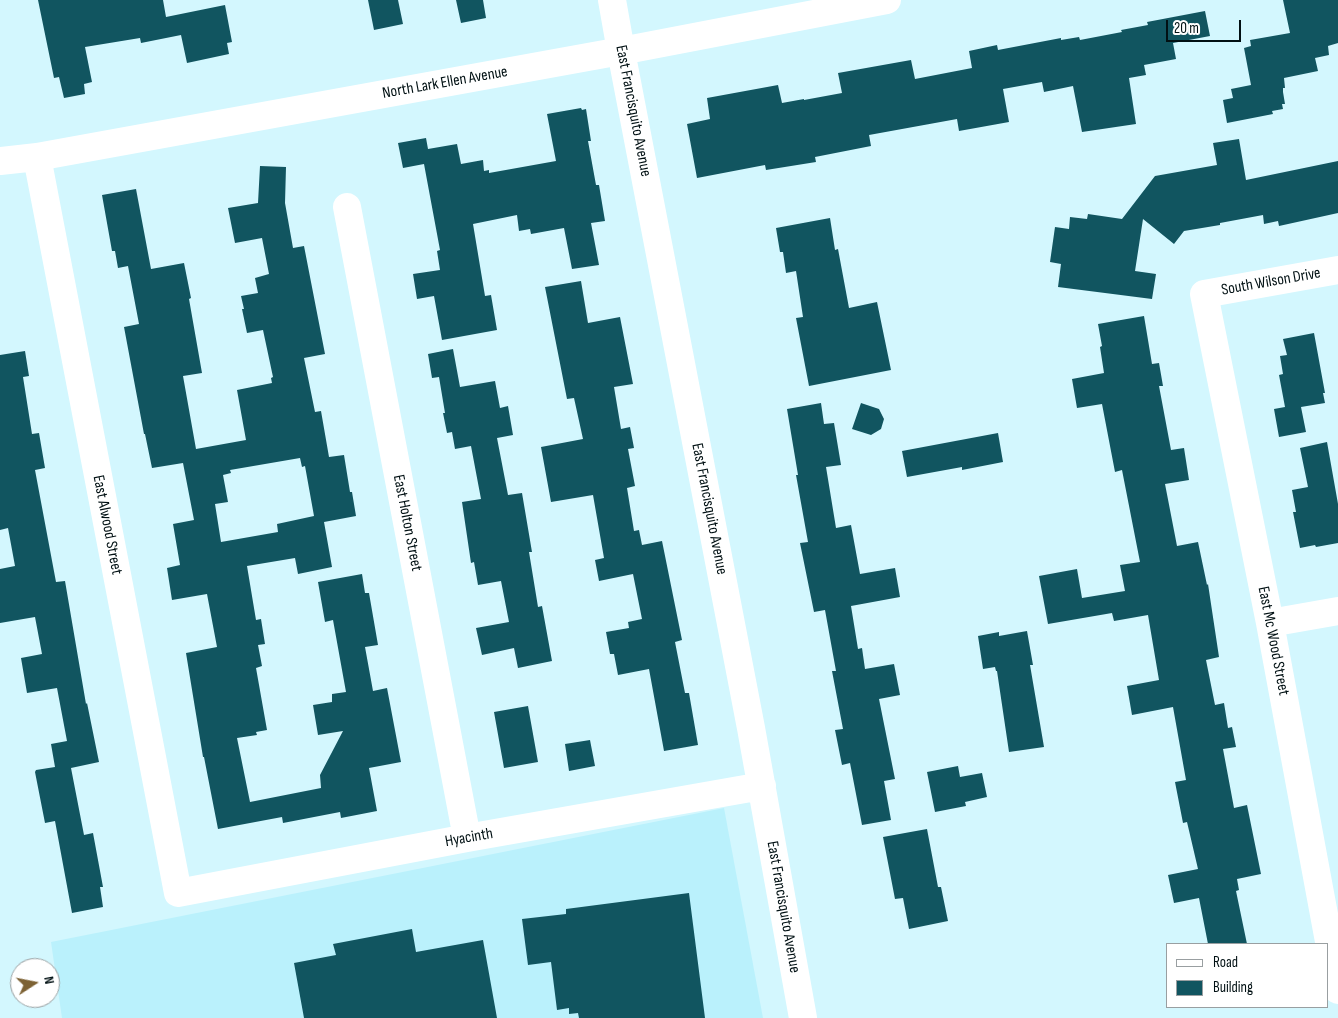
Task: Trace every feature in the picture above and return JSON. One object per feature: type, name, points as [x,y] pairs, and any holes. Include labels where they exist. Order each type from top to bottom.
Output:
[{"type":"street","name":"East Francisquito Avenue","points":[[612,0],[762,786],[803,1018]]},
{"type":"street","name":"North Lark Ellen Avenue","points":[[0,161],[37,157],[621,51],[887,0]]},
{"type":"street","name":"East Alwood Street","points":[[37,157],[178,893]]},
{"type":"street","name":"East Holton Street","points":[[348,207],[467,838]]},
{"type":"street","name":"South Wilson Drive","points":[[1204,294],[1338,270]]},
{"type":"street","name":"East Mc Wood Street","points":[[1204,294],[1335,950],[1338,990]]},
{"type":"street","points":[[1270,623],[1338,611]]},
{"type":"street","name":"Hyacinth","points":[[178,893],[467,838],[762,786]]},
{"type":"shaded area","points":[[724,808],[763,1018],[62,1018],[60,1004],[60,958],[53,958],[51,942]]},
{"type":"building","points":[[38,0],[163,0],[166,17],[225,5],[232,42],[227,43],[229,54],[187,63],[181,35],[141,43],[140,38],[85,47],[92,82],[84,84],[85,94],[64,98],[59,77],[54,78]]},
{"type":"building","points":[[368,0],[398,0],[403,24],[374,30]]},
{"type":"building","points":[[456,0],[483,0],[486,18],[461,23]]},
{"type":"building","points":[[1283,0],[1338,0],[1338,43],[1328,46],[1329,55],[1315,58],[1318,71],[1284,78],[1285,88],[1283,88],[1283,92],[1285,104],[1282,104],[1283,109],[1272,111],[1273,114],[1227,123],[1223,100],[1233,98],[1231,89],[1251,85],[1244,48],[1251,46],[1250,40],[1290,33]]},
{"type":"building","points":[[1205,11],[1210,36],[1173,43],[1176,59],[1144,65],[1146,75],[1129,78],[1136,124],[1082,132],[1073,86],[1044,92],[1042,82],[1003,89],[1009,122],[959,131],[957,119],[869,135],[871,146],[815,157],[816,162],[766,170],[765,165],[697,178],[687,124],[710,119],[707,98],[778,85],[782,103],[804,100],[842,93],[838,73],[911,60],[915,79],[972,68],[969,51],[997,45],[998,50],[1061,38],[1061,40],[1079,37],[1080,40],[1122,32],[1121,30],[1148,25],[1147,22]]},
{"type":"building","points":[[581,108],[582,110],[586,109],[591,141],[588,141],[596,185],[599,185],[605,221],[591,223],[599,265],[572,269],[564,228],[531,234],[530,229],[519,231],[517,215],[473,224],[485,296],[491,295],[497,330],[442,340],[434,296],[417,299],[413,274],[440,270],[437,251],[440,250],[424,164],[403,168],[398,143],[426,138],[428,149],[457,144],[461,164],[483,160],[484,171],[489,170],[489,173],[556,161],[547,114]]},
{"type":"building","points":[[1239,139],[1246,180],[1338,161],[1338,213],[1279,226],[1278,221],[1264,224],[1263,215],[1220,223],[1220,225],[1184,231],[1174,244],[1143,219],[1135,271],[1156,274],[1152,299],[1058,287],[1061,264],[1050,262],[1055,227],[1069,229],[1070,217],[1087,219],[1088,214],[1122,219],[1155,176],[1217,165],[1213,143]]},
{"type":"building","points":[[260,166],[286,167],[285,203],[293,248],[304,246],[325,354],[304,358],[315,412],[321,411],[329,457],[344,455],[356,516],[324,522],[332,567],[298,574],[295,558],[247,566],[256,620],[261,619],[265,644],[258,645],[262,666],[256,668],[267,730],[256,732],[257,735],[237,738],[250,802],[321,788],[320,775],[343,731],[318,735],[313,705],[332,702],[332,694],[346,692],[333,620],[325,622],[318,582],[362,574],[365,593],[369,593],[378,645],[365,647],[373,691],[387,688],[401,762],[369,768],[377,811],[341,818],[340,812],[283,823],[282,817],[218,829],[203,757],[186,653],[217,647],[207,594],[172,600],[167,568],[180,565],[173,524],[194,520],[183,463],[152,468],[124,327],[139,324],[128,266],[118,268],[115,251],[112,251],[102,195],[136,189],[151,269],[184,263],[202,373],[183,376],[196,449],[246,440],[237,390],[272,383],[271,378],[273,377],[263,330],[247,333],[241,296],[258,293],[255,278],[269,274],[262,238],[235,243],[228,208],[258,203]],"holes":[[[300,458],[302,467],[305,466],[314,516],[277,524],[278,532],[221,542],[215,504],[228,502],[223,475],[231,473],[230,470]]]},
{"type":"building","points":[[830,218],[835,250],[838,249],[849,308],[877,302],[891,370],[809,386],[796,318],[803,317],[796,271],[786,273],[783,252],[780,252],[776,228]]},
{"type":"building","points":[[581,281],[588,323],[620,317],[633,384],[614,387],[621,429],[630,427],[634,448],[628,449],[635,486],[627,488],[634,531],[639,530],[642,545],[662,541],[682,640],[675,642],[685,693],[689,693],[698,745],[664,751],[649,669],[618,675],[614,654],[610,654],[606,632],[629,628],[628,622],[642,619],[633,574],[599,581],[595,560],[604,558],[593,495],[551,502],[541,447],[583,439],[574,398],[567,399],[545,287]]},
{"type":"building","points":[[1144,316],[1152,364],[1159,363],[1163,386],[1159,386],[1171,450],[1184,448],[1189,480],[1165,484],[1177,546],[1198,542],[1208,584],[1219,657],[1206,660],[1215,705],[1224,703],[1228,728],[1232,727],[1236,747],[1223,749],[1234,808],[1247,805],[1261,874],[1237,879],[1239,890],[1236,891],[1247,943],[1208,943],[1199,898],[1174,903],[1168,875],[1198,869],[1187,822],[1183,823],[1175,782],[1186,780],[1173,707],[1132,715],[1127,686],[1159,680],[1148,615],[1114,621],[1112,613],[1048,624],[1039,576],[1077,569],[1082,598],[1125,591],[1120,565],[1140,562],[1122,470],[1115,472],[1102,404],[1077,408],[1072,379],[1104,373],[1098,324]]},
{"type":"building","points":[[1314,333],[1325,393],[1323,393],[1325,403],[1301,407],[1306,432],[1279,437],[1274,409],[1285,407],[1279,375],[1283,374],[1280,356],[1287,355],[1283,339]]},
{"type":"building","points":[[453,349],[460,387],[495,381],[500,408],[508,406],[513,435],[497,438],[508,495],[522,493],[532,552],[529,552],[538,607],[542,606],[552,661],[518,668],[514,648],[482,655],[476,628],[509,622],[501,581],[478,585],[474,562],[471,563],[462,502],[481,499],[471,446],[455,449],[452,432],[447,433],[439,377],[432,378],[428,354]]},
{"type":"building","points":[[25,351],[29,376],[23,377],[32,434],[39,433],[45,468],[35,470],[56,582],[65,581],[86,704],[99,762],[71,768],[84,835],[93,833],[103,887],[100,887],[103,907],[72,913],[55,821],[45,823],[35,772],[36,770],[55,767],[51,744],[67,741],[57,688],[27,693],[21,658],[42,654],[35,617],[0,623],[0,569],[15,566],[8,528],[0,530],[0,355]]},
{"type":"building","points":[[821,403],[824,424],[834,423],[841,465],[826,467],[836,528],[851,525],[860,574],[895,568],[900,597],[851,606],[858,649],[862,648],[865,669],[894,664],[900,695],[879,699],[895,779],[884,781],[891,820],[862,825],[850,763],[842,765],[835,730],[843,729],[832,671],[836,671],[825,610],[814,612],[800,543],[808,542],[787,409]]},
{"type":"building","points":[[861,403],[879,409],[884,419],[881,429],[871,435],[852,429]]},
{"type":"building","points":[[998,433],[1003,462],[962,470],[962,467],[907,477],[902,451]]},
{"type":"building","points":[[1327,442],[1338,504],[1338,543],[1300,548],[1293,512],[1296,512],[1292,490],[1308,487],[1300,448]]},
{"type":"building","points":[[1027,631],[1033,665],[1030,665],[1044,747],[1009,752],[997,671],[995,667],[983,669],[978,636],[999,632],[999,636]]},
{"type":"building","points":[[528,706],[538,762],[504,768],[494,712]]},
{"type":"building","points":[[590,740],[595,766],[569,771],[565,744]]},
{"type":"building","points":[[958,766],[960,777],[982,773],[987,797],[965,802],[966,806],[935,812],[927,772]]},
{"type":"building","points":[[927,829],[938,887],[941,887],[948,921],[909,929],[903,898],[895,899],[883,837]]},
{"type":"building","points":[[689,893],[705,1018],[579,1018],[578,1013],[569,1014],[569,1008],[557,1010],[551,962],[528,965],[522,919],[566,914],[566,909]]},
{"type":"building","points":[[412,929],[416,952],[483,940],[497,1018],[304,1018],[294,963],[336,955],[333,944]]}]
